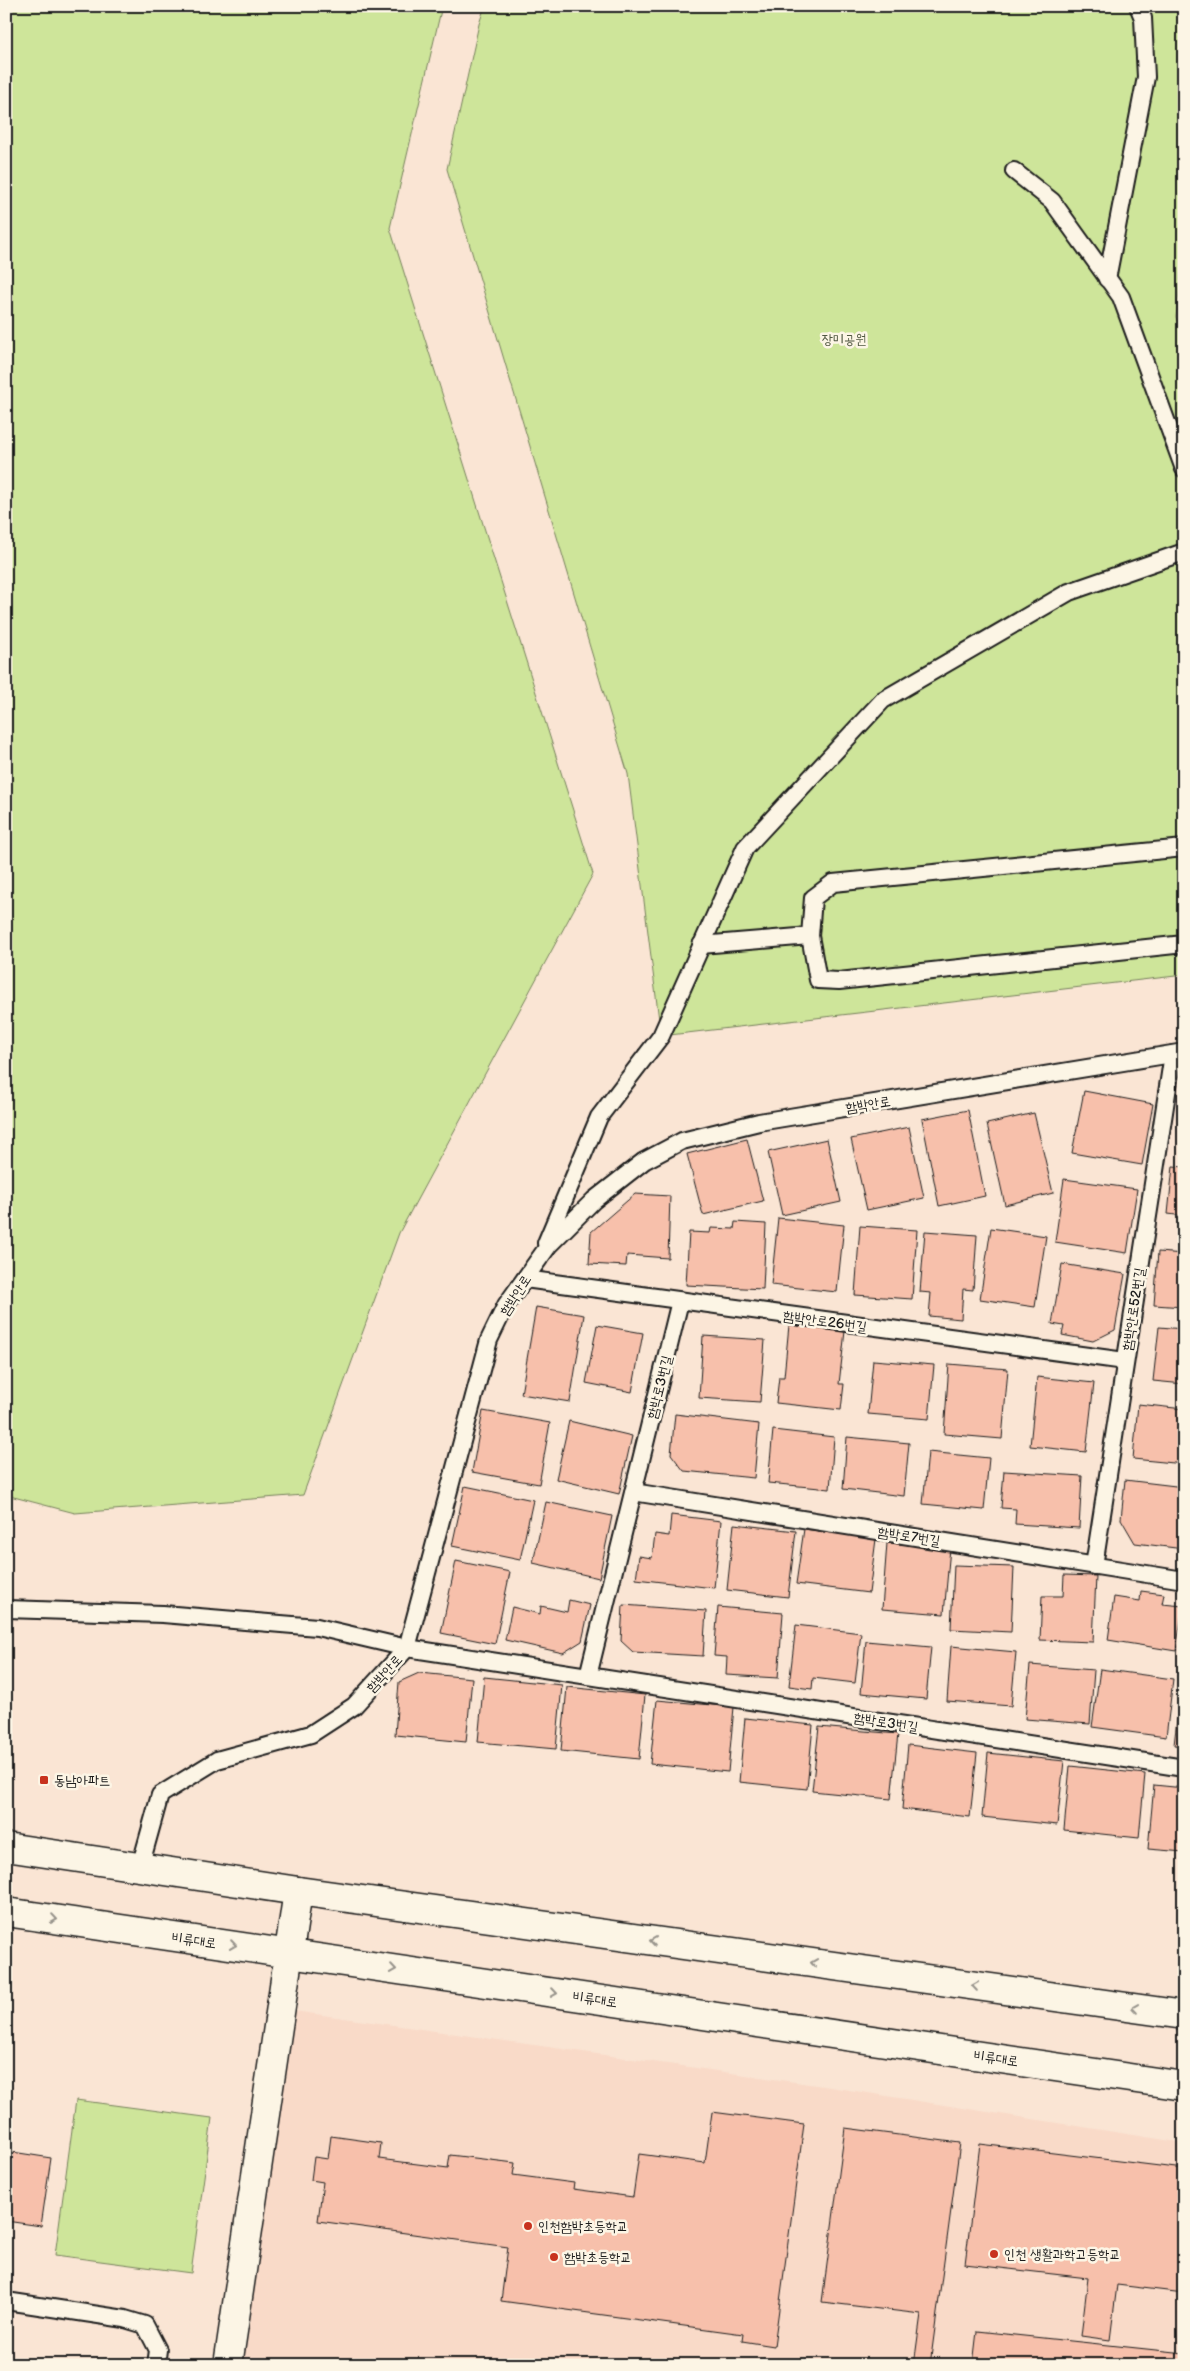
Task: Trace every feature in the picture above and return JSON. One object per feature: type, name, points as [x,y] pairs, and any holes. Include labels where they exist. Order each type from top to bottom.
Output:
[{"type":"main road","points":[[6,1847],[298,1891],[1184,2015]]},
{"type":"main road","points":[[228,2365],[298,1891]]},
{"type":"main road","name":"비류대로","points":[[6,1912],[1184,2086]]},
{"type":"lane","points":[[1107,279],[1146,77],[1144,18],[1138,6]]},
{"type":"lane","points":[[1014,171],[1052,201],[1121,298],[1184,469]]},
{"type":"lane","points":[[541,1257],[599,1117],[661,1036],[745,848],[883,700],[1069,592],[1184,552]]},
{"type":"lane","points":[[1184,848],[833,883],[813,898],[810,936],[818,980],[839,981],[1184,944]]},
{"type":"lane","points":[[701,945],[810,936]]},
{"type":"lane","name":"함박안로","points":[[140,1867],[160,1795],[217,1760],[311,1734],[354,1706],[407,1648],[489,1340],[506,1305],[549,1245],[594,1200],[644,1161],[682,1141],[759,1122],[1178,1053]]},
{"type":"lane","name":"함박안로52번길","points":[[1094,1566],[1125,1362],[1178,1053]]},
{"type":"lane","name":"함박안로26번길","points":[[524,1280],[1125,1362]]},
{"type":"lane","name":"함박로3번길","points":[[588,1676],[680,1301]]},
{"type":"lane","name":"함박로7번길","points":[[633,1492],[1184,1580]]},
{"type":"lane","name":"함박로3번길","points":[[6,1609],[163,1614],[317,1627],[407,1648],[1184,1768]]},
{"type":"lane","points":[[6,2301],[126,2319],[145,2325],[158,2350],[156,2365]]},
{"type":"shaded area","name":"인천함박초등학교","points":[[280,2009],[830,2087],[1184,2143],[1184,2365],[228,2365]]},
{"type":"green space","points":[[6,6],[442,6],[390,228],[593,874],[399,1233],[303,1495],[75,1513],[6,1495]]},
{"type":"green space","name":"장미공원","points":[[485,6],[1184,6],[1184,250],[1176,317],[1184,339],[1184,975],[661,1036],[628,774],[447,169],[479,24]]},
{"type":"green space","points":[[76,2100],[212,2118],[191,2273],[55,2255]]},
{"type":"building","points":[[1084,1091],[1153,1104],[1142,1165],[1072,1153]]},
{"type":"building","points":[[968,1110],[985,1196],[939,1206],[922,1119]]},
{"type":"building","points":[[1034,1113],[1053,1193],[1005,1205],[987,1124]]},
{"type":"building","points":[[1184,1119],[1184,1141],[1181,1141]]},
{"type":"building","points":[[909,1127],[924,1198],[867,1210],[851,1139]]},
{"type":"building","points":[[747,1139],[763,1201],[703,1215],[687,1154]]},
{"type":"building","points":[[827,1139],[841,1202],[782,1215],[768,1152]]},
{"type":"building","points":[[1173,1166],[1184,1167],[1184,1216],[1168,1214]]},
{"type":"building","points":[[1064,1179],[1137,1189],[1127,1253],[1055,1242]]},
{"type":"building","points":[[635,1194],[670,1196],[668,1258],[627,1255],[626,1266],[589,1264],[591,1232]]},
{"type":"building","points":[[778,1218],[844,1225],[837,1292],[771,1285]]},
{"type":"building","points":[[735,1222],[766,1224],[763,1289],[686,1285],[689,1232],[710,1233],[711,1228],[734,1229]]},
{"type":"building","points":[[860,1226],[917,1230],[912,1299],[855,1295]]},
{"type":"building","points":[[991,1228],[1046,1236],[1035,1307],[980,1299]]},
{"type":"building","points":[[925,1231],[977,1235],[973,1290],[963,1289],[961,1319],[929,1316],[931,1293],[920,1292]]},
{"type":"building","points":[[1158,1252],[1184,1254],[1184,1307],[1154,1305]]},
{"type":"building","points":[[1062,1264],[1125,1274],[1115,1330],[1093,1341],[1062,1335],[1064,1326],[1052,1324]]},
{"type":"building","points":[[536,1307],[584,1315],[570,1402],[521,1394]]},
{"type":"building","points":[[597,1325],[643,1333],[632,1392],[586,1383]]},
{"type":"building","points":[[789,1325],[845,1331],[839,1384],[844,1384],[841,1410],[776,1403],[779,1377],[784,1377]]},
{"type":"building","points":[[1159,1327],[1184,1329],[1184,1384],[1153,1381]]},
{"type":"building","points":[[703,1336],[765,1340],[760,1402],[699,1398]]},
{"type":"building","points":[[873,1360],[934,1365],[929,1419],[868,1414]]},
{"type":"building","points":[[949,1364],[1008,1369],[1002,1439],[944,1434]]},
{"type":"building","points":[[1037,1377],[1094,1383],[1086,1452],[1030,1446]]},
{"type":"building","points":[[1138,1404],[1184,1409],[1184,1464],[1133,1459]]},
{"type":"building","points":[[483,1411],[550,1423],[539,1484],[472,1472]]},
{"type":"building","points":[[675,1414],[759,1424],[754,1478],[684,1471],[671,1454]]},
{"type":"building","points":[[569,1421],[632,1436],[619,1494],[556,1479]]},
{"type":"building","points":[[773,1430],[834,1437],[830,1489],[768,1483]]},
{"type":"building","points":[[847,1437],[909,1443],[904,1496],[843,1489]]},
{"type":"building","points":[[928,1452],[989,1458],[984,1510],[923,1504]]},
{"type":"building","points":[[1004,1471],[1082,1476],[1079,1528],[1015,1524],[1016,1509],[1001,1508]]},
{"type":"building","points":[[1125,1480],[1184,1487],[1184,1549],[1135,1543],[1121,1519]]},
{"type":"building","points":[[465,1486],[533,1500],[520,1560],[452,1546]]},
{"type":"building","points":[[546,1502],[612,1516],[599,1578],[533,1563]]},
{"type":"building","points":[[671,1515],[721,1521],[714,1588],[636,1579],[639,1556],[652,1558],[655,1534],[669,1536]]},
{"type":"building","points":[[734,1524],[796,1531],[788,1597],[727,1590]]},
{"type":"building","points":[[804,1529],[876,1539],[869,1593],[796,1584]]},
{"type":"building","points":[[887,1543],[950,1548],[944,1614],[882,1609]]},
{"type":"building","points":[[456,1561],[510,1572],[495,1644],[441,1633]]},
{"type":"building","points":[[954,1565],[1014,1567],[1011,1632],[951,1629]]},
{"type":"building","points":[[1064,1575],[1096,1576],[1093,1642],[1040,1640],[1042,1596],[1063,1596]]},
{"type":"building","points":[[1141,1591],[1164,1594],[1162,1604],[1183,1606],[1176,1651],[1108,1640],[1114,1597],[1140,1601]]},
{"type":"building","points":[[569,1600],[590,1605],[582,1641],[563,1653],[505,1640],[512,1607],[540,1614],[541,1606],[567,1612]]},
{"type":"building","points":[[623,1605],[706,1611],[703,1656],[633,1652],[621,1641]]},
{"type":"building","points":[[718,1607],[783,1613],[778,1678],[726,1675],[727,1657],[714,1656]]},
{"type":"building","points":[[796,1625],[861,1633],[855,1683],[813,1678],[812,1689],[789,1686]]},
{"type":"building","points":[[866,1641],[931,1647],[926,1699],[861,1693]]},
{"type":"building","points":[[951,1646],[1016,1652],[1011,1706],[947,1701]]},
{"type":"building","points":[[1030,1665],[1094,1670],[1090,1724],[1025,1719]]},
{"type":"building","points":[[1100,1669],[1173,1679],[1166,1737],[1092,1727]]},
{"type":"building","points":[[419,1673],[472,1678],[466,1742],[395,1735],[399,1682]]},
{"type":"building","points":[[484,1677],[562,1685],[556,1749],[478,1742]]},
{"type":"building","points":[[567,1687],[645,1695],[639,1759],[561,1751]]},
{"type":"building","points":[[1180,1694],[1184,1694],[1184,1746],[1174,1745]]},
{"type":"building","points":[[657,1700],[734,1707],[728,1772],[650,1764]]},
{"type":"building","points":[[745,1718],[813,1725],[807,1789],[739,1782]]},
{"type":"building","points":[[819,1727],[898,1734],[891,1799],[812,1791]]},
{"type":"building","points":[[908,1745],[977,1753],[970,1817],[902,1809]]},
{"type":"building","points":[[988,1753],[1064,1761],[1057,1825],[982,1817]]},
{"type":"building","points":[[1070,1766],[1145,1774],[1139,1838],[1064,1830]]},
{"type":"building","points":[[1154,1785],[1184,1788],[1184,1852],[1148,1849]]},
{"type":"building","points":[[712,2112],[804,2124],[774,2346],[742,2341],[743,2334],[501,2301],[508,2247],[318,2221],[323,2182],[311,2180],[314,2157],[328,2159],[331,2136],[381,2143],[379,2159],[448,2168],[450,2155],[515,2163],[513,2175],[574,2183],[573,2189],[633,2197],[639,2154],[705,2163]]},
{"type":"building","points":[[845,2128],[960,2143],[930,2365],[914,2365],[921,2314],[822,2302]]},
{"type":"building","points":[[980,2144],[1184,2169],[1184,2293],[1117,2285],[1110,2340],[1081,2336],[1088,2278],[965,2264]]},
{"type":"building","points":[[6,2151],[51,2158],[41,2226],[6,2221]]},
{"type":"building","points":[[977,2331],[1184,2353],[1184,2365],[973,2365]]},
{"type":"place","name":"동남아파트","points":[[44,1780]]},
{"type":"place","name":"인천함박초등학교","points":[[528,2226]]},
{"type":"place","name":"인천 생활과학고등학교","points":[[994,2254]]},
{"type":"place","name":"함박초등학교","points":[[554,2257]]}]
